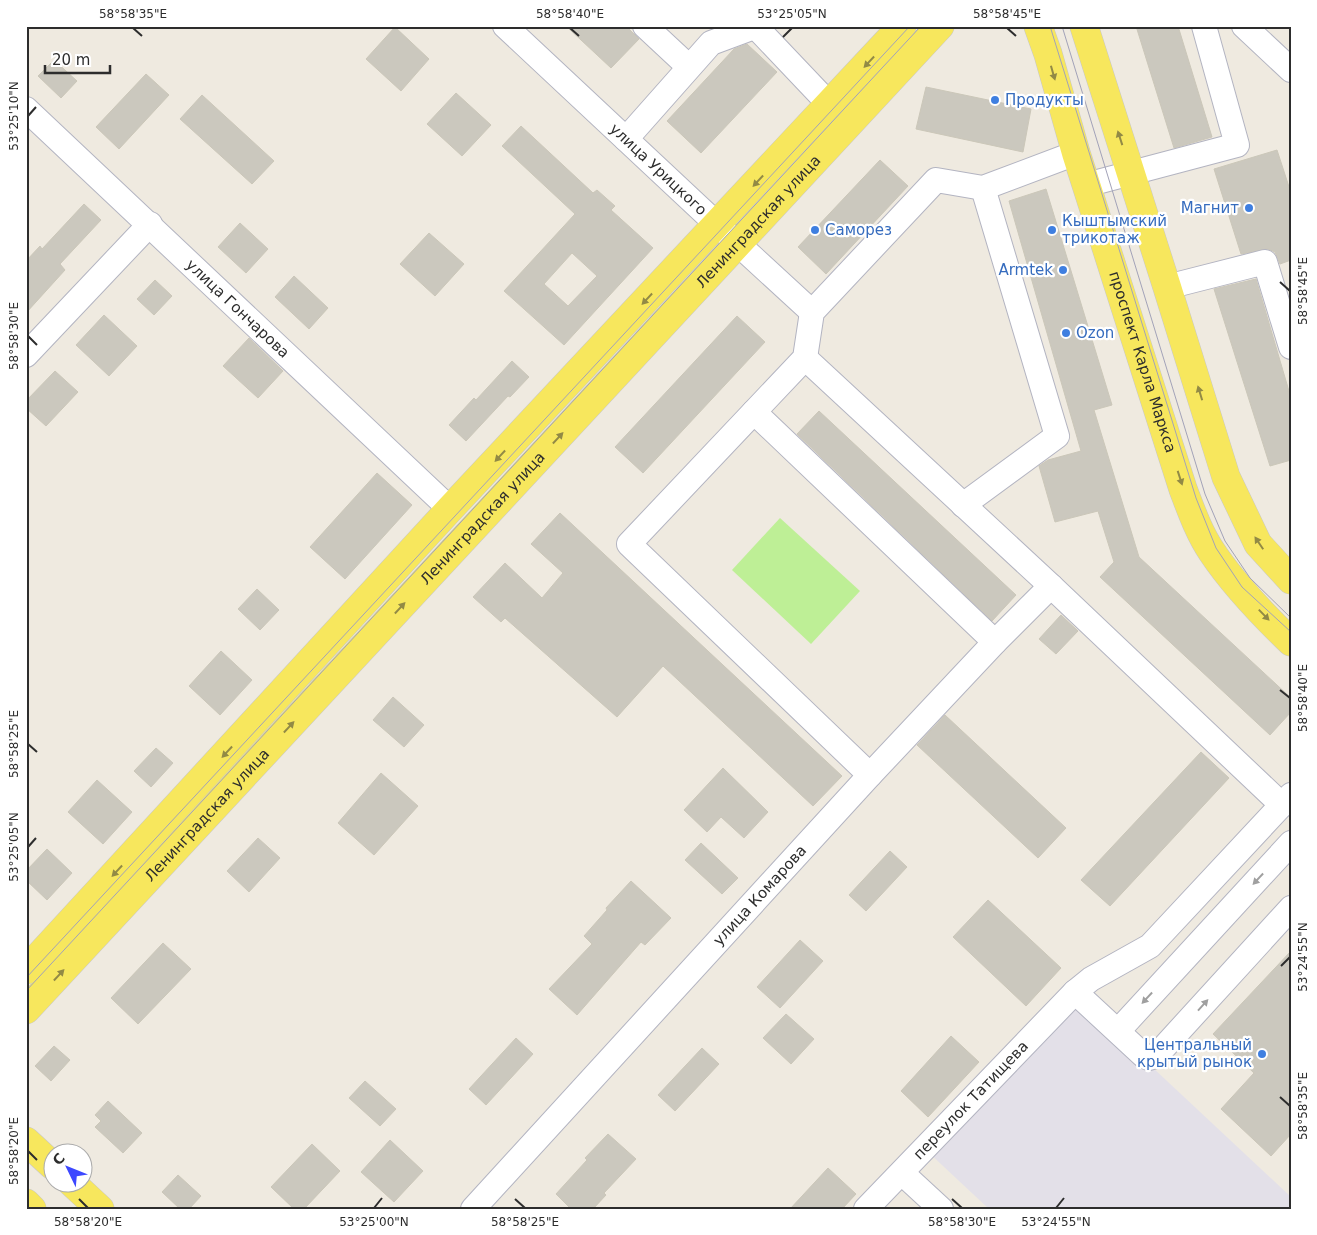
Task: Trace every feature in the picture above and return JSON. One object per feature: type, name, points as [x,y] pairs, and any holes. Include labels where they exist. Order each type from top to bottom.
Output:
[{"type":"main road","name":"Ленинградская улица","points":[[26,970],[450,509],[902,26]]},
{"type":"main road","name":"Ленинградская улица","points":[[26,1010],[940,26]]},
{"type":"main road","name":"проспект Карла Маркса","points":[[1038,26],[1086,185],[1183,489],[1196,524],[1212,552],[1236,584],[1261,613],[1291,642]]},
{"type":"main road","points":[[1084,26],[1226,477],[1258,544],[1291,580]]},
{"type":"main road","points":[[26,1141],[42,1156]]},
{"type":"main road","points":[[82,1192],[100,1209]]},
{"type":"main road","points":[[26,1203],[32,1209]]},
{"type":"street","name":"улица Урицкого","points":[[505,26],[812,312]]},
{"type":"street","points":[[645,26],[689,67]]},
{"type":"street","points":[[1086,185],[1237,145],[1204,26]]},
{"type":"street","points":[[626,139],[711,43],[754,27],[830,104]]},
{"type":"street","points":[[1251,28],[1291,70]]},
{"type":"street","name":"улица Гончарова","points":[[26,109],[450,509]]},
{"type":"street","points":[[870,775],[630,544],[805,358],[812,312],[936,180],[983,188],[1076,153]]},
{"type":"street","points":[[963,505],[1057,436],[983,188]]},
{"type":"street","points":[[26,355],[150,224]]},
{"type":"street","points":[[1167,287],[1265,262],[1291,347]]},
{"type":"street","points":[[805,358],[1286,800]]},
{"type":"street","points":[[754,412],[995,642]]},
{"type":"street","name":"улица Комарова","points":[[473,1209],[870,775],[995,642],[1051,586]]},
{"type":"street","name":"переулок Татищева","points":[[866,1209],[1075,992],[1091,979],[1150,946],[1286,800]]},
{"type":"street","points":[[1118,1031],[1291,843]]},
{"type":"street","points":[[1075,992],[1143,1055],[1149,1058],[1156,1056],[1291,908]]},
{"type":"street","points":[[902,1173],[941,1209]]},
{"type":"shaded area","points":[[1074,994],[1291,1197],[1291,1209],[989,1209],[927,1151]]},
{"type":"green space","points":[[780,518],[860,591],[811,644],[732,570]]},
{"type":"building","points":[[566,26],[626,26],[639,39],[611,68]]},
{"type":"building","points":[[1136,26],[1178,26],[1212,137],[1174,148]]},
{"type":"building","points":[[395,27],[429,59],[401,91],[366,59]]},
{"type":"building","points":[[747,44],[777,72],[701,153],[667,121],[734,49]]},
{"type":"building","points":[[54,60],[77,81],[61,98],[38,76]]},
{"type":"building","points":[[146,74],[169,95],[119,149],[96,127]]},
{"type":"building","points":[[926,87],[1031,109],[1023,152],[916,129]]},
{"type":"building","points":[[456,93],[491,125],[462,156],[427,124]]},
{"type":"building","points":[[202,95],[274,161],[252,184],[180,119]]},
{"type":"building","points":[[521,126],[593,193],[597,190],[615,206],[611,210],[653,248],[564,345],[504,291],[575,214],[502,146]],"holes":[[[572,253],[597,276],[568,306],[544,284]]]},
{"type":"building","points":[[1277,150],[1291,193],[1291,260],[1280,264],[1275,252],[1268,249],[1241,254],[1214,169]]},
{"type":"building","points":[[880,160],[908,186],[826,274],[798,247]]},
{"type":"building","points":[[1046,189],[1112,405],[1094,410],[1139,557],[1291,698],[1291,712],[1270,735],[1100,577],[1114,562],[1098,511],[1055,522],[1039,466],[1048,460],[1081,451],[1009,201]]},
{"type":"building","points":[[84,204],[101,220],[60,264],[65,270],[26,313],[26,261],[40,246],[42,249]]},
{"type":"building","points":[[240,223],[268,249],[246,273],[218,247]]},
{"type":"building","points":[[429,233],[464,264],[435,296],[400,264]]},
{"type":"building","points":[[294,276],[328,308],[309,329],[275,297]]},
{"type":"building","points":[[1256,279],[1291,398],[1291,460],[1270,466],[1214,289]]},
{"type":"building","points":[[155,280],[172,296],[154,315],[137,299]]},
{"type":"building","points":[[104,315],[137,346],[109,376],[76,345]]},
{"type":"building","points":[[737,316],[765,342],[643,473],[615,447]]},
{"type":"building","points":[[249,338],[283,371],[258,398],[223,366]]},
{"type":"building","points":[[512,361],[529,377],[510,397],[508,396],[466,441],[449,425],[474,398],[476,400]]},
{"type":"building","points":[[55,371],[78,392],[46,426],[26,408],[26,401]]},
{"type":"building","points":[[819,411],[1016,595],[992,621],[797,434]]},
{"type":"building","points":[[377,473],[412,505],[345,579],[310,547]]},
{"type":"building","points":[[560,513],[842,776],[813,806],[663,666],[617,717],[505,618],[501,622],[473,597],[505,563],[542,598],[563,573],[531,544]]},
{"type":"building","points":[[257,589],[279,610],[260,630],[238,609]]},
{"type":"building","points":[[1061,615],[1078,631],[1056,654],[1039,639]]},
{"type":"building","points":[[221,651],[252,680],[220,715],[189,686]]},
{"type":"building","points":[[393,697],[424,725],[404,747],[373,720]]},
{"type":"building","points":[[945,715],[1066,828],[1038,858],[917,745]]},
{"type":"building","points":[[156,748],[173,763],[151,787],[134,771]]},
{"type":"building","points":[[1201,752],[1229,778],[1110,906],[1081,880]]},
{"type":"building","points":[[723,768],[768,812],[744,838],[721,817],[707,832],[684,810]]},
{"type":"building","points":[[381,773],[418,806],[374,855],[338,823]]},
{"type":"building","points":[[97,780],[132,812],[103,844],[68,812]]},
{"type":"building","points":[[258,838],[280,858],[249,892],[227,871]]},
{"type":"building","points":[[701,843],[738,878],[722,894],[685,860]]},
{"type":"building","points":[[47,849],[72,873],[47,900],[26,880],[26,871]]},
{"type":"building","points":[[890,851],[907,867],[866,911],[849,895]]},
{"type":"building","points":[[631,881],[671,918],[645,945],[641,942],[577,1015],[549,989],[592,944],[584,936]]},
{"type":"building","points":[[988,900],[1061,968],[1026,1006],[953,937]]},
{"type":"building","points":[[800,940],[823,961],[780,1008],[757,987]]},
{"type":"building","points":[[163,943],[191,969],[138,1024],[111,998]]},
{"type":"building","name":"Центральный крытый рынок","points":[[1291,951],[1291,1134],[1271,1156],[1221,1109],[1254,1073],[1213,1034]]},
{"type":"building","points":[[786,1014],[814,1039],[791,1064],[763,1038]]},
{"type":"building","points":[[951,1036],[979,1062],[928,1117],[901,1091]]},
{"type":"building","points":[[516,1038],[533,1054],[486,1105],[469,1089]]},
{"type":"building","points":[[54,1046],[70,1060],[51,1081],[35,1066]]},
{"type":"building","points":[[702,1048],[719,1064],[675,1111],[658,1095]]},
{"type":"building","points":[[365,1081],[396,1109],[380,1126],[349,1098]]},
{"type":"building","points":[[108,1101],[142,1133],[123,1153],[95,1127],[101,1121],[95,1115]]},
{"type":"building","points":[[608,1134],[636,1159],[604,1193],[606,1195],[593,1209],[571,1209],[556,1194],[587,1160],[585,1158]]},
{"type":"building","points":[[390,1140],[423,1171],[394,1202],[361,1172]]},
{"type":"building","points":[[312,1144],[340,1171],[304,1209],[294,1209],[271,1187]]},
{"type":"building","points":[[828,1168],[856,1194],[842,1209],[790,1209]]},
{"type":"building","points":[[178,1175],[201,1196],[189,1209],[180,1209],[162,1192]]},
{"type":"tram line","points":[[26,978],[910,26]]},
{"type":"tram line","points":[[26,991],[921,26]]},
{"type":"tram line","points":[[1050,26],[1196,498],[1216,548],[1242,587],[1291,632]]},
{"type":"tram line","points":[[1062,26],[1205,494],[1225,541],[1250,578],[1291,618]]},
{"type":"place","name":"Продукты","points":[[995,100]]},
{"type":"place","name":"Магнит","points":[[1249,208]]},
{"type":"place","name":"Саморез","points":[[815,230]]},
{"type":"place","name":"Кыштымский трикотаж","points":[[1052,230]]},
{"type":"place","name":"Armtek","points":[[1063,270]]},
{"type":"place","name":"Ozon","points":[[1066,333]]},
{"type":"place","name":"Центральный крытый рынок","points":[[1262,1054]]}]
